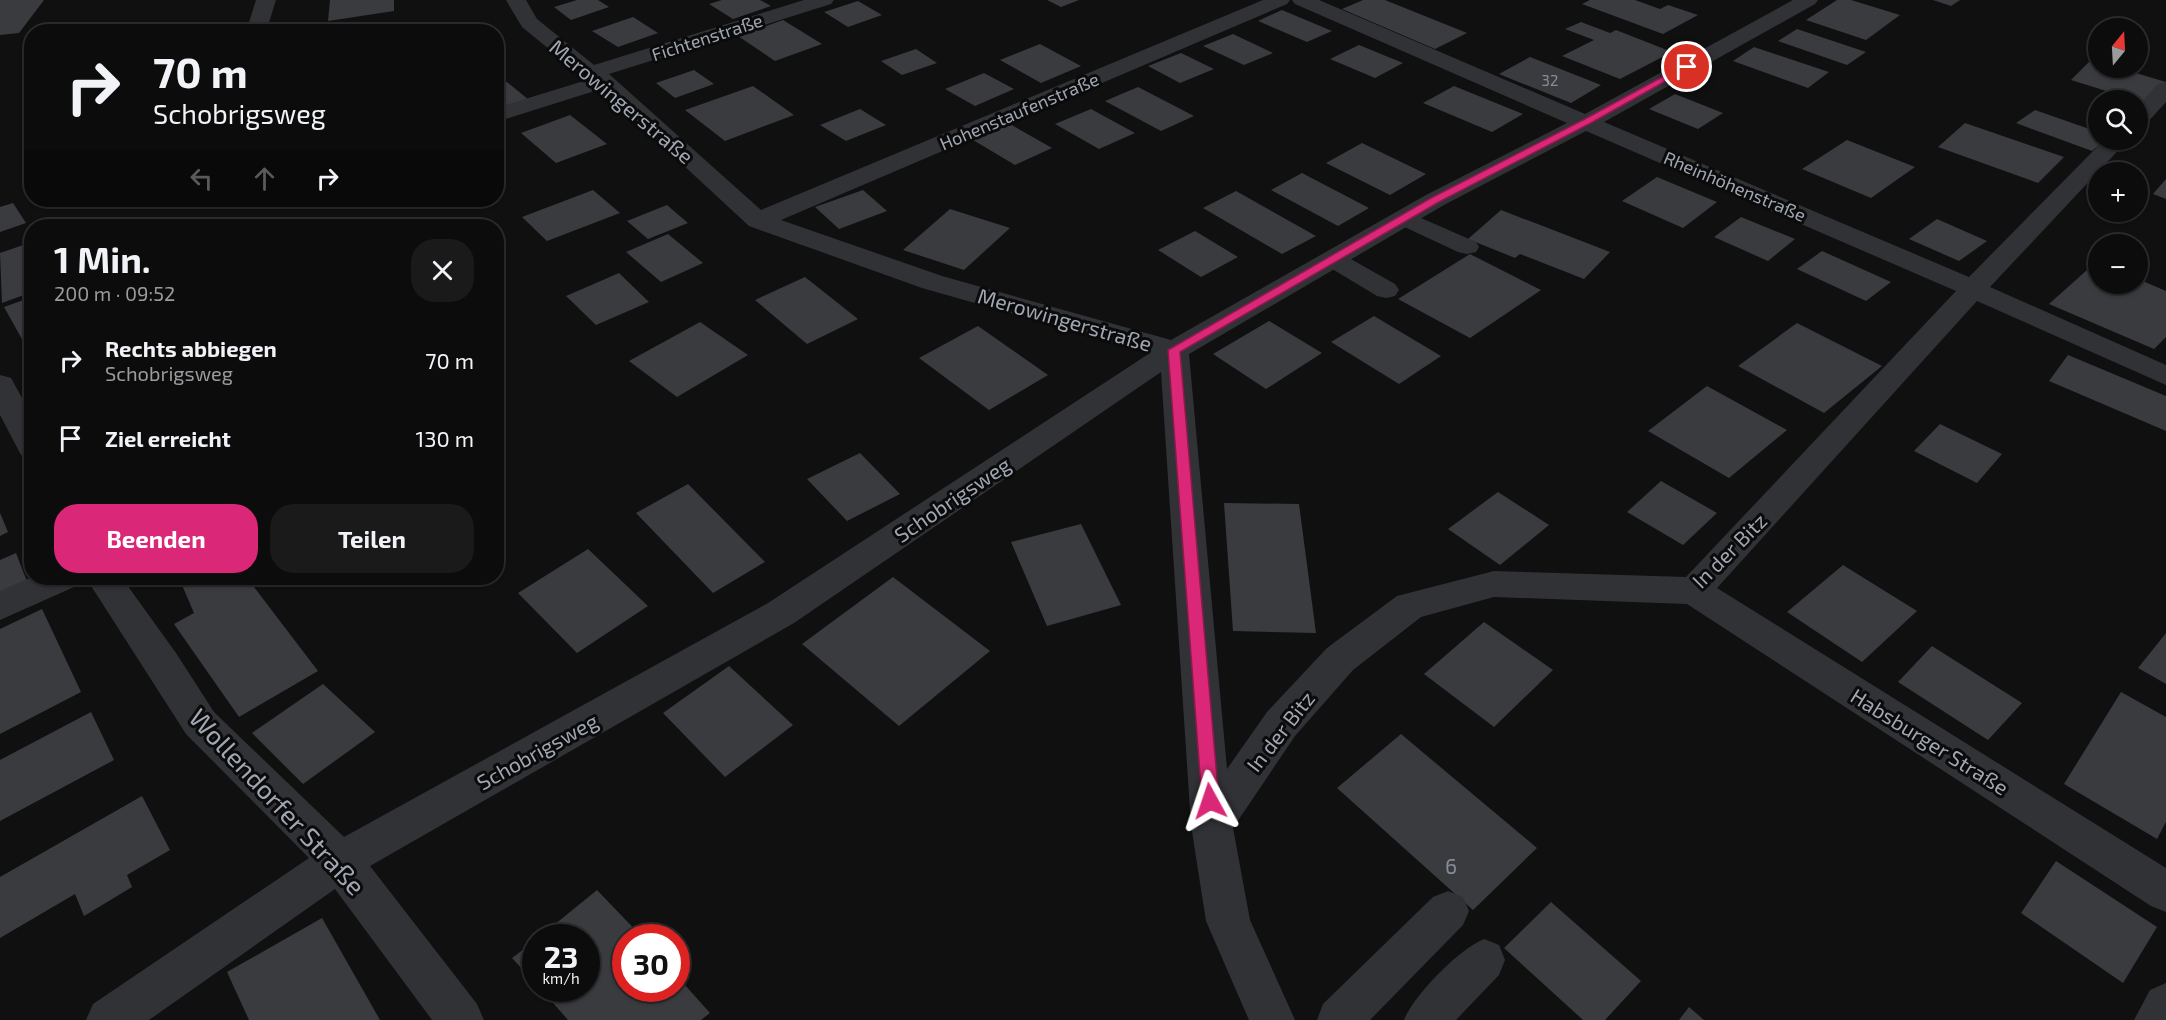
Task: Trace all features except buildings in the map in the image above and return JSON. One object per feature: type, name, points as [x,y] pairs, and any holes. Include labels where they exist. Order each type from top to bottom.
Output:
[{"type":"street","points":[[258,24],[266,0]]},
{"type":"street","name":"Merowingerstraße","points":[[516,0],[529,23],[598,77],[759,221],[932,282],[1174,350],[1212,825],[1228,921],[1272,1020]]},
{"type":"street","name":"Fichtenstraße","points":[[504,112],[598,77],[824,0]]},
{"type":"street","name":"Hohenstaufenstraße","points":[[759,221],[1280,0]]},
{"type":"street","name":"Rheinhöhenstraße","points":[[1302,0],[1973,289],[2166,376]]},
{"type":"street","name":"Schobrigsweg","points":[[109,1020],[340,861],[781,613],[1174,350],[1405,218],[1808,0]]},
{"type":"street","points":[[2148,108],[2166,89]]},
{"type":"street","name":"In der Bitz","points":[[1212,825],[1281,723],[1340,659],[1410,606],[1494,584],[1694,591],[1973,289],[2108,150]]},
{"type":"street","points":[[0,385],[24,432]]},
{"type":"street","points":[[0,606],[46,585]]},
{"type":"street","name":"Wollendorfer Straße","points":[[108,585],[200,723],[340,861],[460,1020]]},
{"type":"street","name":"Habsburger Straße","points":[[1694,591],[2166,892]]},
{"type":"street","points":[[2157,1020],[2166,1006]]},
{"type":"lane","points":[[1405,218],[1467,247]]},
{"type":"lane","points":[[1333,259],[1386,290]]},
{"type":"lane","points":[[1339,1020],[1448,911]]},
{"type":"lane","points":[[1426,1020],[1484,960]]},
{"type":"route","points":[[1210,801],[1174,350],[1435,200],[1687,67]]}]
